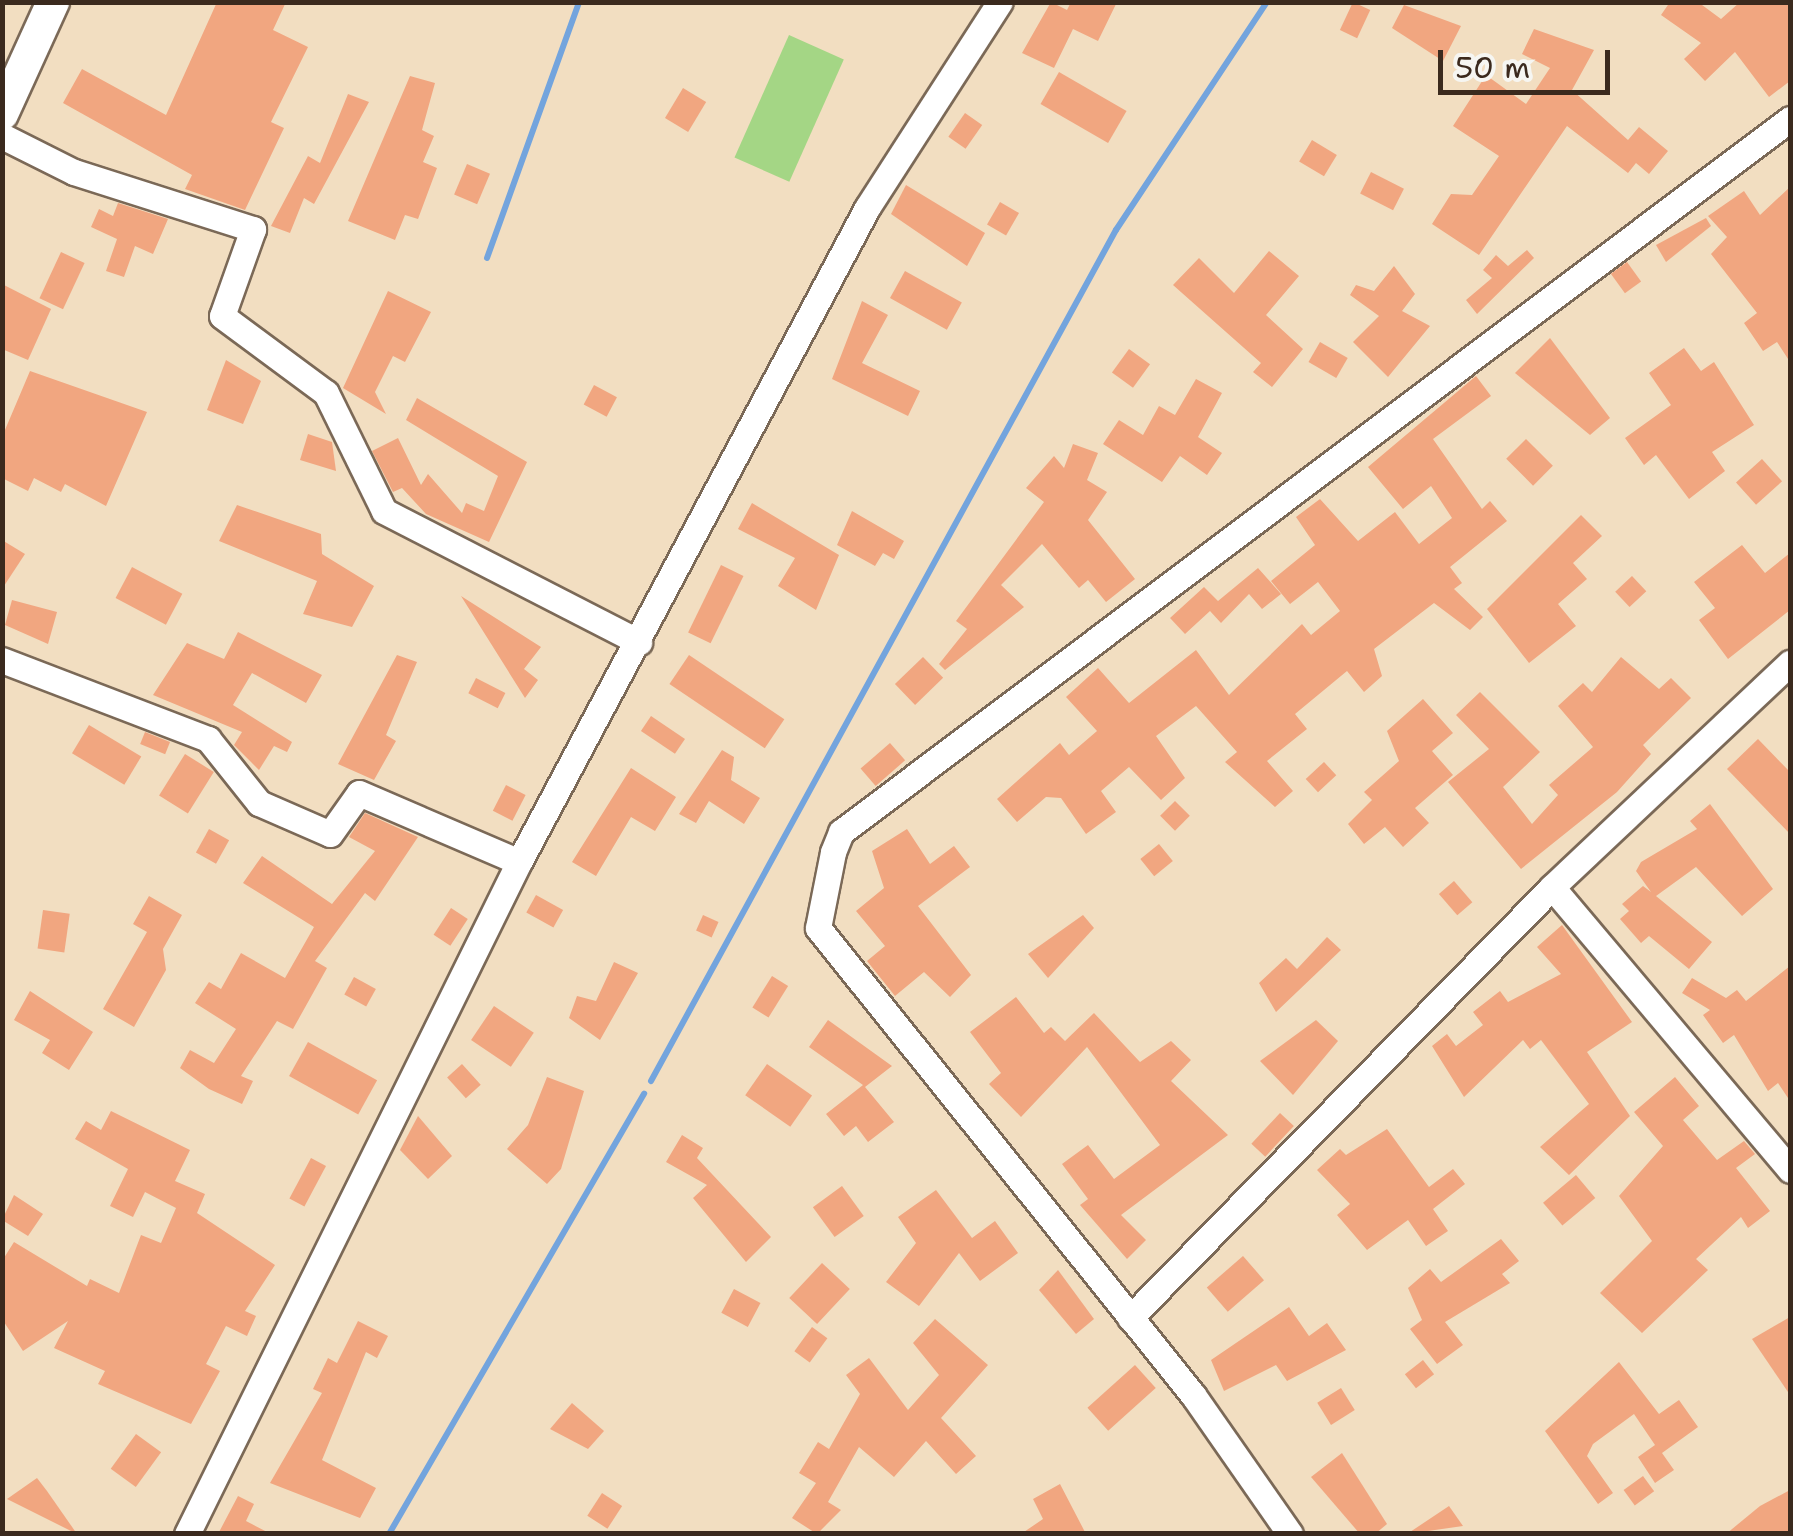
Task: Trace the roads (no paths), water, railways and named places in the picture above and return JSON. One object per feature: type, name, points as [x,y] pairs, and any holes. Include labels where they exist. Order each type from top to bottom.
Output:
[{"type":"street","points":[[2,114],[53,2]]},
{"type":"street","points":[[188,1534],[520,862],[867,208],[1000,2]]},
{"type":"street","points":[[1290,1534],[1130,1318],[818,928],[840,832],[1790,119]]},
{"type":"street","points":[[2,136],[74,172],[252,228],[222,316],[326,393],[384,512],[639,642]]},
{"type":"street","points":[[2,660],[208,740],[259,803],[330,834],[360,793],[520,862]]},
{"type":"street","points":[[1130,1318],[1552,887],[1790,663]]},
{"type":"street","points":[[1552,887],[1790,1170]]},
{"type":"waterway","points":[[487,258],[579,2]]},
{"type":"waterway","points":[[651,1081],[1116,230],[1267,2]]},
{"type":"waterway","points":[[389,1534],[644,1094]]}]
